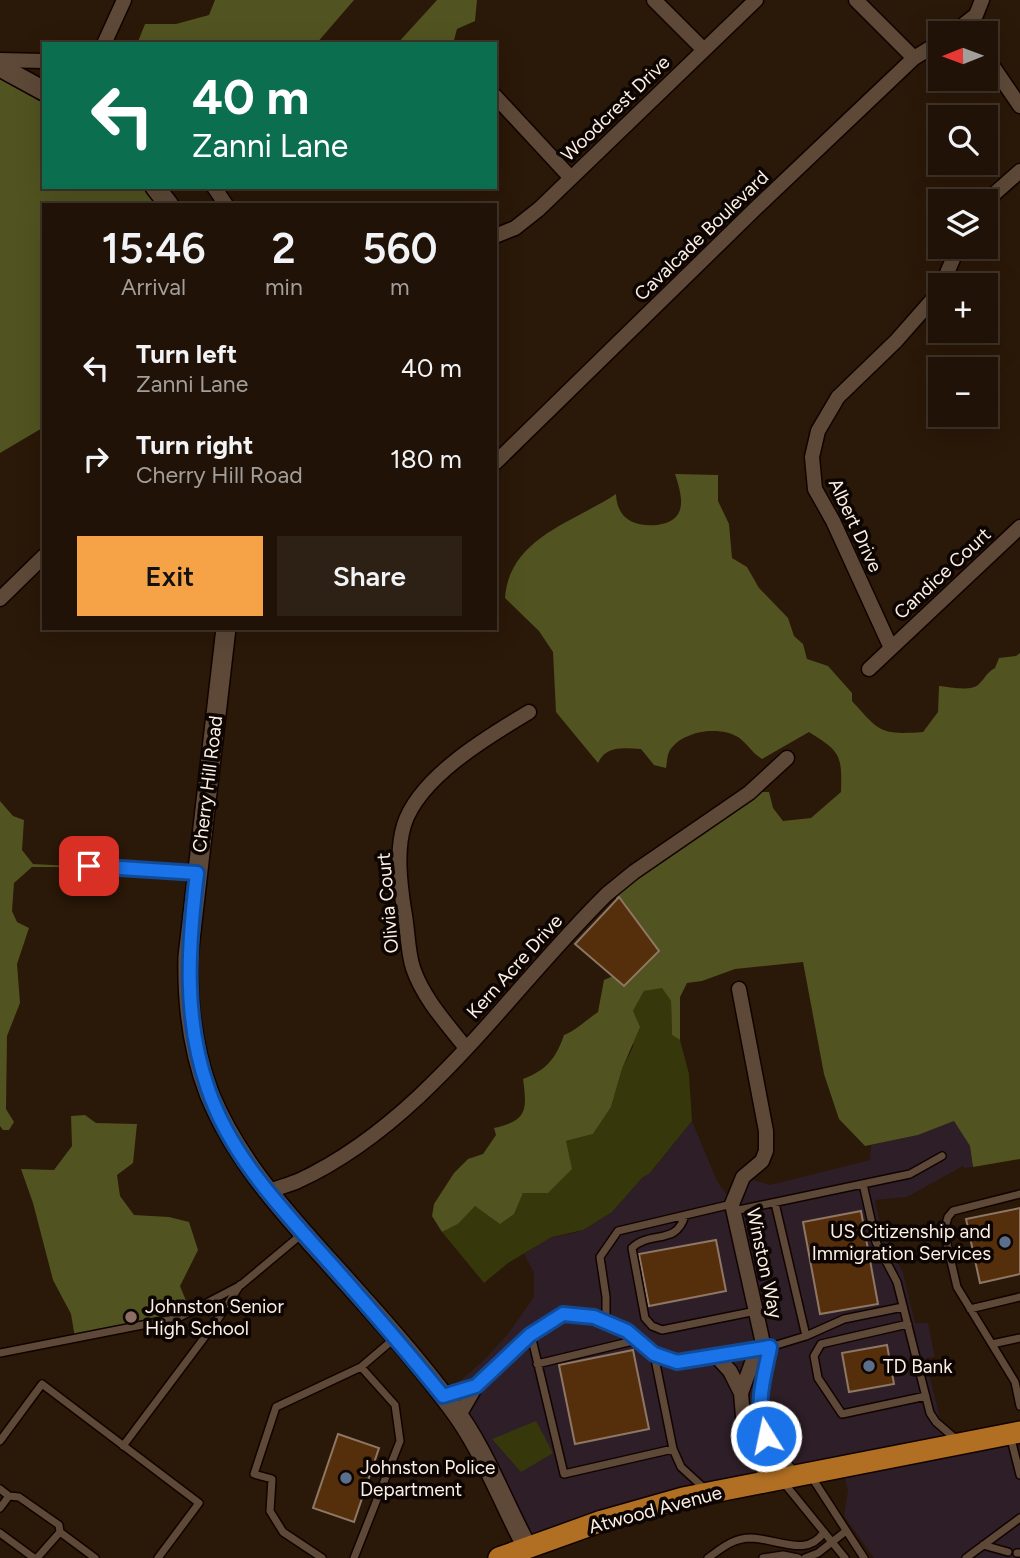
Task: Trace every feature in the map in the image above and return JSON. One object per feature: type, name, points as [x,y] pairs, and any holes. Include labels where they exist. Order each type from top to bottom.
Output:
[{"type":"main road","points":[[0,67],[42,90]]},
{"type":"main road","points":[[157,189],[167,203]]},
{"type":"main road","name":"Cherry Hill Road","points":[[226,630],[197,873],[188,978],[195,1041],[209,1093],[236,1147],[267,1192],[396,1337],[458,1417],[490,1472],[529,1552]]},
{"type":"main road","name":"Atwood Avenue","points":[[499,1558],[529,1552],[602,1521],[710,1492],[1015,1433]]},
{"type":"street","points":[[105,42],[124,0]]},
{"type":"street","points":[[654,0],[704,50]]},
{"type":"street","name":"Woodcrest Drive","points":[[497,235],[515,228],[539,209],[756,0]]},
{"type":"street","points":[[856,0],[914,58]]},
{"type":"street","points":[[971,21],[982,0]]},
{"type":"street","name":"Cavalcade Boulevard","points":[[497,461],[746,217],[914,58],[928,49]]},
{"type":"street","points":[[0,60],[42,61]]},
{"type":"street","points":[[998,74],[1020,106]]},
{"type":"street","points":[[497,98],[570,178]]},
{"type":"street","points":[[998,190],[1020,171]]},
{"type":"street","name":"Albert Drive","points":[[891,648],[833,521],[815,489],[814,449],[818,431],[838,397],[896,341],[928,305]]},
{"type":"street","name":"Candice Court","points":[[891,648],[1020,527]]},
{"type":"street","points":[[0,599],[42,558]]},
{"type":"street","points":[[869,669],[891,648]]},
{"type":"street","name":"Olivia Court","points":[[466,1048],[425,992],[412,966],[401,891],[401,841],[405,823],[431,784],[480,742],[530,712]]},
{"type":"street","name":"Kern Acre Drive","points":[[267,1192],[315,1172],[387,1124],[466,1048],[607,894],[634,872],[749,793],[788,758]]},
{"type":"street","points":[[89,866],[197,873]]},
{"type":"street","name":"Winston Way","points":[[739,989],[766,1131],[766,1150],[762,1161],[743,1177],[733,1208],[764,1348]]},
{"type":"street","points":[[458,1417],[476,1386],[530,1335],[563,1314],[594,1317],[606,1322],[627,1331],[654,1354],[677,1362],[764,1348]]},
{"type":"street","points":[[741,1393],[764,1348]]},
{"type":"street","points":[[764,1348],[760,1421],[789,1478]]},
{"type":"street","points":[[716,1356],[730,1371],[741,1393],[744,1428],[789,1478]]},
{"type":"street","points":[[443,1396],[476,1386]]},
{"type":"lane","points":[[606,1322],[606,1297],[600,1257],[618,1231],[685,1215],[775,1203],[910,1174],[942,1156]]},
{"type":"lane","points":[[863,1184],[876,1242],[897,1282],[930,1413],[936,1423],[962,1444]]},
{"type":"lane","points":[[1020,1194],[960,1208],[948,1217],[944,1231],[957,1287],[992,1345],[1018,1381],[1020,1406]]},
{"type":"lane","points":[[775,1203],[806,1336]]},
{"type":"lane","points":[[685,1215],[682,1227],[676,1233],[638,1243],[632,1248],[645,1318],[652,1326],[662,1330],[756,1311]]},
{"type":"lane","points":[[0,1353],[178,1318],[240,1285],[303,1233]]},
{"type":"lane","points":[[123,1446],[216,1322],[240,1285]]},
{"type":"lane","points":[[970,1309],[1020,1297]]},
{"type":"lane","points":[[764,1348],[806,1336],[844,1319],[903,1307]]},
{"type":"lane","points":[[908,1324],[821,1344],[814,1356],[818,1378],[842,1414],[926,1396]]},
{"type":"lane","points":[[530,1335],[564,1474],[673,1449]]},
{"type":"lane","points":[[322,1558],[284,1532],[270,1511],[272,1479],[254,1474],[276,1406],[361,1367],[396,1337]]},
{"type":"lane","points":[[992,1345],[1020,1338]]},
{"type":"lane","points":[[537,1364],[638,1340]]},
{"type":"lane","points":[[654,1354],[673,1449],[681,1466],[710,1492]]},
{"type":"lane","points":[[354,1558],[400,1441],[395,1405],[361,1367]]},
{"type":"lane","points":[[0,1441],[42,1384],[199,1503],[158,1558]]},
{"type":"lane","points":[[1015,1433],[1020,1475]]},
{"type":"lane","points":[[789,1478],[846,1531],[864,1558]]},
{"type":"lane","points":[[789,1478],[824,1532],[845,1558]]},
{"type":"lane","points":[[0,1489],[9,1496],[19,1497],[44,1514],[59,1525],[60,1532],[95,1558]]},
{"type":"lane","points":[[0,1508],[9,1496]]},
{"type":"lane","points":[[966,1558],[1020,1518]]},
{"type":"lane","points":[[805,1558],[818,1553],[846,1531]]},
{"type":"lane","points":[[0,1533],[36,1558],[60,1532]]},
{"type":"lane","points":[[708,1558],[731,1541],[751,1538],[806,1549],[818,1543],[824,1532]]},
{"type":"lane","points":[[983,1545],[1008,1552]]},
{"type":"lane","points":[[763,1558],[783,1555],[798,1558]]},
{"type":"shaded area","points":[[215,0],[354,0],[318,42],[138,42],[145,24],[176,24],[209,15]]},
{"type":"shaded area","points":[[437,0],[477,0],[475,21],[457,29],[454,42],[399,42]]},
{"type":"shaded area","points":[[0,67],[42,90],[42,189],[155,189],[166,203],[42,203],[42,428],[0,453]]},
{"type":"shaded area","points":[[675,474],[718,475],[718,501],[729,524],[732,558],[747,567],[759,588],[788,618],[794,636],[803,644],[807,659],[828,666],[852,693],[852,701],[882,729],[898,733],[923,732],[938,712],[939,686],[971,688],[995,668],[999,658],[1020,653],[1020,1159],[973,1167],[970,1146],[954,1121],[918,1135],[865,1146],[839,1119],[824,1074],[803,962],[735,969],[702,981],[687,983],[680,997],[680,1040],[672,1035],[671,1001],[662,988],[644,991],[633,1011],[640,1027],[622,1069],[611,1107],[593,1134],[566,1141],[572,1169],[548,1193],[523,1193],[514,1214],[500,1224],[475,1206],[458,1224],[442,1232],[432,1216],[434,1204],[454,1173],[468,1159],[483,1154],[496,1135],[494,1128],[513,1122],[523,1112],[523,1079],[538,1072],[549,1062],[564,1035],[598,1012],[604,980],[620,973],[634,947],[638,930],[636,922],[610,892],[754,792],[769,792],[773,808],[783,821],[811,818],[841,792],[841,770],[837,756],[828,745],[809,732],[762,759],[738,737],[721,731],[711,731],[691,735],[674,745],[668,754],[666,768],[654,765],[641,749],[611,750],[601,757],[598,763],[556,712],[553,652],[539,631],[505,598],[509,577],[518,560],[546,534],[616,494],[623,515],[634,523],[657,525],[674,519],[681,507]]},
{"type":"shaded area","points":[[0,801],[13,816],[24,820],[22,850],[33,864],[89,867],[32,867],[14,883],[12,911],[17,922],[29,928],[17,964],[20,1003],[7,1036],[6,1109],[14,1122],[9,1130],[3,1130],[0,1126]]},
{"type":"shaded area","points":[[662,987],[671,1001],[672,1035],[680,1040],[689,1074],[692,1121],[649,1174],[643,1177],[612,1212],[583,1230],[552,1237],[508,1263],[484,1283],[442,1232],[458,1224],[475,1205],[514,1213],[523,1193],[566,1141],[593,1134],[611,1107],[622,1069],[633,1047],[633,1011],[644,991]]},
{"type":"shaded area","points":[[85,1115],[96,1123],[137,1124],[133,1163],[117,1175],[120,1196],[134,1215],[169,1217],[189,1222],[198,1250],[180,1286],[191,1313],[75,1338],[71,1314],[53,1280],[33,1203],[21,1169],[54,1170],[72,1146],[71,1116]]},
{"type":"shaded area","points":[[692,1121],[717,1181],[726,1194],[743,1197],[750,1179],[770,1185],[870,1160],[871,1145],[918,1135],[954,1121],[970,1146],[973,1167],[963,1166],[907,1197],[875,1200],[880,1224],[903,1273],[915,1323],[928,1323],[935,1357],[926,1358],[926,1362],[947,1445],[1006,1433],[1020,1452],[1020,1558],[874,1558],[844,1516],[848,1490],[842,1468],[528,1546],[445,1394],[484,1360],[508,1334],[534,1297],[534,1273],[524,1254],[552,1237],[578,1232],[612,1212],[643,1177],[649,1174]]},
{"type":"shaded area","points":[[536,1421],[553,1453],[521,1472],[492,1439]]},
{"type":"building","points":[[619,897],[659,951],[624,986],[575,944]]},
{"type":"building","points":[[1020,1208],[1020,1274],[980,1283],[966,1219]]},
{"type":"building","points":[[861,1211],[878,1304],[820,1314],[803,1222]]},
{"type":"building","points":[[716,1240],[726,1291],[649,1306],[639,1254]]},
{"type":"building","points":[[887,1345],[894,1384],[849,1392],[842,1353]]},
{"type":"building","points":[[633,1350],[649,1429],[575,1444],[559,1365]]},
{"type":"building","name":"Johnston Police Department","points":[[338,1434],[379,1448],[354,1522],[313,1508]]},
{"type":"place","name":"US Citizenship and Immigration Services","points":[[1005,1242]]},
{"type":"place","name":"Johnston Senior High School","points":[[131,1317]]},
{"type":"place","name":"TD Bank","points":[[869,1366]]},
{"type":"place","name":"Johnston Police Department","points":[[346,1478]]},
{"type":"route","points":[[89,866],[197,873],[188,957],[189,999],[195,1041],[204,1075],[221,1119],[236,1147],[267,1192],[396,1337],[443,1396],[476,1386],[530,1335],[563,1314],[594,1317],[627,1331],[654,1354],[677,1362],[770,1347],[761,1390],[760,1421],[766,1436]]}]
